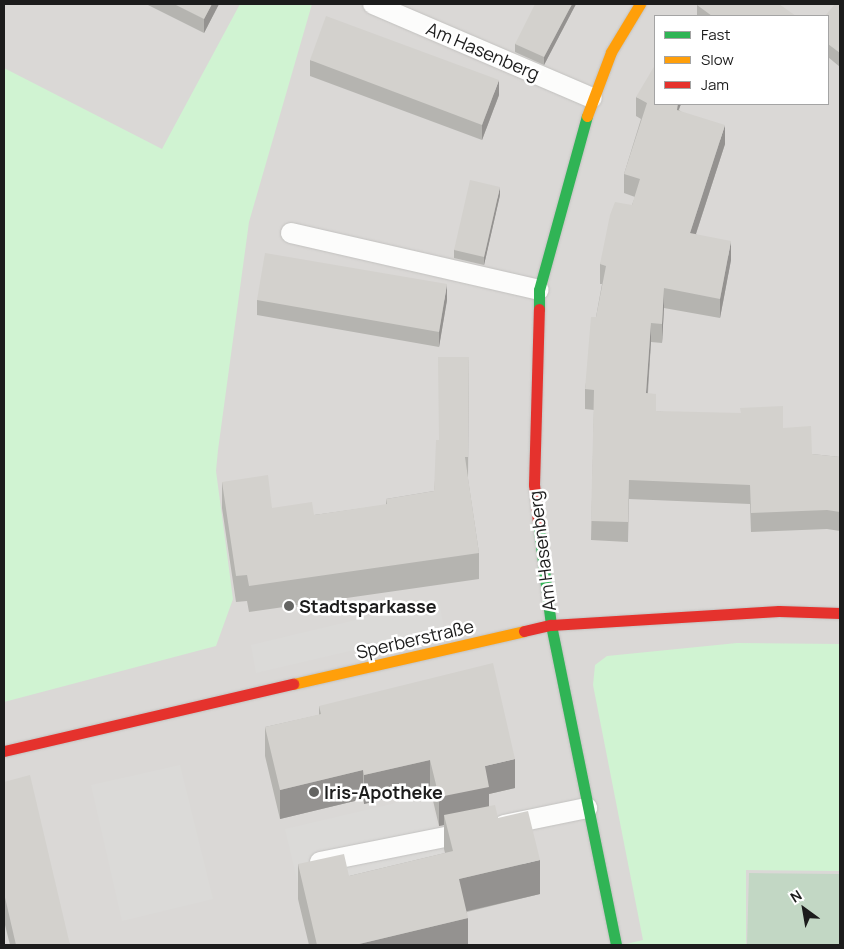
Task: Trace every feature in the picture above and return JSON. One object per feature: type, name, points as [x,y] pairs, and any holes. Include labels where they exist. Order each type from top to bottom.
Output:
[{"type":"street","name":"Am Hasenberg","points":[[616,945],[551,625],[534,485],[539,290],[592,98],[611,52],[640,4]]},
{"type":"street","name":"Sperberstraße","points":[[4,751],[551,625],[779,611],[840,613]]},
{"type":"lane","name":"Am Hasenberg","points":[[373,4],[592,98]]},
{"type":"lane","points":[[291,233],[539,290]]},
{"type":"lane","points":[[298,867],[587,808]]},
{"type":"shaded area","points":[[4,4],[840,4],[840,945],[4,945]]},
{"type":"shaded area","points":[[439,600],[444,629],[256,673],[251,645]]},
{"type":"shaded area","points":[[180,765],[213,899],[122,921],[91,785]]},
{"type":"shaded area","points":[[430,795],[449,880],[300,892],[285,829]]},
{"type":"green space","points":[[240,4],[312,4],[249,222],[218,450],[216,471],[233,599],[216,646],[4,702],[4,68],[162,149]]},
{"type":"green space","points":[[737,643],[840,644],[840,871],[746,870],[746,945],[622,945],[643,940],[593,685],[595,665],[607,656]]},
{"type":"green space","points":[[749,873],[840,874],[840,945],[747,945]]},
{"type":"building","points":[[174,4],[212,4],[204,19]]},
{"type":"building","points":[[535,4],[572,4],[544,57],[515,44]]},
{"type":"building","points":[[779,4],[795,15],[711,15],[697,5]]},
{"type":"building","points":[[835,4],[840,4],[840,53],[829,45],[829,15],[826,15]]},
{"type":"building","points":[[326,16],[499,80],[482,125],[310,60]]},
{"type":"building","points":[[654,67],[654,105],[678,105],[677,110],[725,125],[690,233],[731,241],[720,299],[664,288],[662,324],[651,323],[646,393],[656,394],[656,411],[741,413],[740,408],[783,406],[783,428],[811,426],[812,454],[840,457],[840,512],[827,510],[751,513],[750,485],[629,480],[628,522],[591,521],[594,390],[585,389],[591,317],[596,317],[606,266],[600,264],[610,215],[615,202],[632,205],[640,179],[624,174],[647,103],[636,97]]},
{"type":"building","points":[[470,180],[500,187],[484,257],[454,250]]},
{"type":"building","points":[[265,253],[447,284],[439,332],[257,300]]},
{"type":"building","points":[[438,357],[469,357],[468,457],[465,457],[479,553],[249,586],[247,575],[236,576],[222,482],[268,475],[272,508],[312,502],[314,515],[387,504],[386,499],[434,491],[436,440],[439,440]]},
{"type":"building","points":[[493,663],[515,759],[485,766],[489,787],[439,797],[430,760],[364,775],[363,770],[280,790],[265,727],[321,714],[319,706]]},
{"type":"building","points":[[30,775],[70,945],[16,945],[4,893],[4,782]]},
{"type":"building","points":[[495,805],[498,818],[528,811],[540,860],[459,879],[468,918],[355,945],[317,945],[298,864],[344,854],[349,876],[453,851],[444,815]]},
{"type":"traffic: fast","points":[[539,309],[539,290],[587,116]]},
{"type":"traffic: fast","points":[[538,522],[551,625],[616,945]]},
{"type":"traffic: slow","points":[[587,116],[611,52],[640,4]]},
{"type":"traffic: slow","points":[[293,684],[524,631]]},
{"type":"traffic: jam","points":[[538,522],[534,485],[539,309]]},
{"type":"traffic: jam","points":[[524,631],[551,625],[779,611],[840,613]]},
{"type":"traffic: jam","points":[[4,751],[293,684]]},
{"type":"place","name":"Stadtsparkasse","points":[[289,606]]},
{"type":"place","name":"Iris-Apotheke","points":[[314,792]]}]
